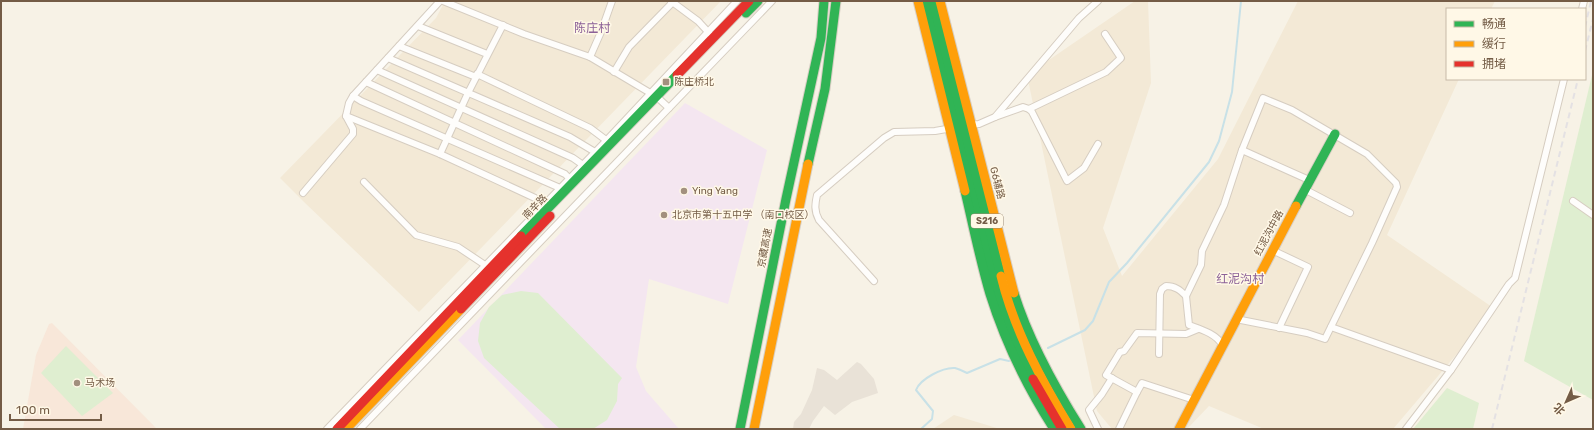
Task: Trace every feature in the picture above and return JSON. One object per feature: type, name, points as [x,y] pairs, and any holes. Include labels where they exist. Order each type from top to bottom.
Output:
[{"type":"main road","name":"南辛路","points":[[343,426],[656,97],[710,35],[749,1]]},
{"type":"main road","name":"南辛路","points":[[656,97],[758,1]]},
{"type":"main road","name":"京藏高速","points":[[740,429],[786,199],[821,38],[824,1]]},
{"type":"main road","points":[[754,429],[806,172],[825,89],[836,1]]},
{"type":"main road","name":"G6辅路","points":[[918,1],[1004,256],[1022,317],[1040,358],[1062,400],[1081,429]]},
{"type":"main road","name":"G6辅路","points":[[926,1],[1014,320],[1033,362],[1055,404],[1071,429]]},
{"type":"main road","name":"G6辅路","points":[[933,1],[988,261],[1008,323],[1026,366],[1062,429]]},
{"type":"main road","name":"G6辅路","points":[[940,1],[981,263],[1001,325],[1019,369],[1054,429]]},
{"type":"main road","name":"红泥沟中路","points":[[1179,429],[1304,189],[1335,134]]},
{"type":"street","points":[[590,57],[602,32],[612,1]]},
{"type":"street","points":[[614,72],[629,47],[673,2],[698,21],[710,35],[737,1]]},
{"type":"street","points":[[360,429],[772,1]]},
{"type":"street","points":[[995,117],[1078,18],[1098,1]]},
{"type":"street","points":[[303,193],[353,134],[353,129],[346,116],[349,102],[353,96],[418,26],[445,2],[590,57],[656,97],[669,108]]},
{"type":"street","points":[[440,154],[476,75],[503,25]]},
{"type":"street","points":[[418,26],[487,54]]},
{"type":"street","points":[[1029,109],[1106,72],[1121,58],[1105,34]]},
{"type":"street","points":[[399,46],[476,75],[590,128],[606,140]]},
{"type":"street","points":[[388,58],[570,137],[595,152]]},
{"type":"street","points":[[377,70],[573,158],[583,164]]},
{"type":"street","points":[[1406,429],[1451,370],[1509,284],[1515,278],[1564,80]]},
{"type":"street","points":[[366,82],[565,174],[569,178]]},
{"type":"street","points":[[353,96],[361,101],[560,188]]},
{"type":"street","points":[[327,429],[343,426],[485,265],[606,140],[656,97]]},
{"type":"street","points":[[1222,345],[1220,340],[1190,325],[1186,296],[1200,265],[1202,251],[1224,205],[1242,150],[1263,98],[1278,103],[1335,134],[1367,154],[1396,184],[1397,187],[1325,339],[1307,333],[1236,319]]},
{"type":"street","points":[[874,281],[819,220],[815,213],[815,204],[817,195],[884,138],[894,132],[935,131],[979,124],[1023,107],[1032,112],[1067,181],[1084,168],[1098,144]]},
{"type":"street","points":[[346,116],[440,154],[535,198],[544,204]]},
{"type":"street","points":[[1242,150],[1309,180]]},
{"type":"street","points":[[364,182],[416,235],[458,247],[485,265]]},
{"type":"street","points":[[1304,189],[1350,213]]},
{"type":"street","points":[[1573,201],[1593,215]]},
{"type":"street","points":[[1272,250],[1308,267],[1280,328]]},
{"type":"street","points":[[1159,354],[1160,294],[1162,289],[1166,286],[1172,286],[1180,290],[1186,296]]},
{"type":"street","points":[[1331,327],[1451,370]]},
{"type":"street","points":[[1137,392],[1106,375],[1120,352],[1124,351],[1137,333],[1186,334],[1198,328]]},
{"type":"street","points":[[1098,429],[1089,410],[1102,394],[1112,378]]},
{"type":"street","points":[[1119,429],[1142,383],[1194,400]]},
{"type":"shaded area","name":"陈庄村","points":[[445,1],[721,1],[419,312],[280,178],[436,18]]},
{"type":"shaded area","points":[[1135,1],[1148,1],[1151,83],[1103,228],[1122,276],[1218,159],[1298,1],[1495,1],[1492,8],[1446,8],[1446,80],[1459,80],[1387,235],[1495,309],[1393,429],[1264,429],[1209,406],[1187,429],[1112,429],[1097,411],[1027,75]]},
{"type":"shaded area","name":"北京市第十五中学 （南口校区）","points":[[685,103],[767,150],[728,304],[649,279],[636,367],[646,391],[679,429],[546,429],[458,340]]},
{"type":"shaded area","points":[[52,323],[157,429],[23,429],[36,355],[49,324]]},
{"type":"shaded area","points":[[857,362],[861,364],[874,379],[878,393],[852,402],[835,415],[824,406],[809,429],[793,429],[794,422],[801,414],[812,390],[817,368],[824,370],[837,380]]},
{"type":"shaded area","points":[[954,415],[1000,429],[933,429]]},
{"type":"green space","points":[[1593,71],[1593,400],[1524,361]]},
{"type":"green space","points":[[521,291],[538,293],[622,378],[618,384],[617,401],[607,420],[593,429],[560,429],[484,358],[478,341],[480,323],[489,307],[502,295]]},
{"type":"green space","name":"马术场","points":[[66,346],[113,393],[82,416],[41,373]]},
{"type":"green space","points":[[1447,388],[1479,403],[1473,429],[1413,429]]},
{"type":"waterway","points":[[1048,348],[1085,330],[1093,321],[1109,282],[1127,263],[1209,162],[1219,141],[1232,92],[1241,1]]},
{"type":"waterway","points":[[921,429],[932,419],[933,411],[916,390],[918,386],[932,374],[950,368],[956,368],[967,373],[1000,359],[1009,361]]},
{"type":"railway","points":[[1586,23],[1591,1]]},
{"type":"railway","points":[[1586,47],[1593,19]]},
{"type":"railway","points":[[1492,429],[1578,80]]},
{"type":"traffic: fast","points":[[746,13],[758,1]]},
{"type":"traffic: fast","points":[[740,429],[786,199],[821,38],[824,1]]},
{"type":"traffic: fast","points":[[808,164],[825,89],[836,1]]},
{"type":"traffic: fast","points":[[926,1],[997,291],[1017,345],[1033,379]]},
{"type":"traffic: fast","points":[[933,1],[1001,276]]},
{"type":"traffic: fast","points":[[521,236],[677,75]]},
{"type":"traffic: fast","points":[[1296,206],[1335,134]]},
{"type":"traffic: fast","points":[[965,191],[983,268],[996,312],[1018,364],[1054,429]]},
{"type":"traffic: fast","points":[[1014,293],[1027,328],[1043,363],[1081,429]]},
{"type":"traffic: slow","points":[[918,1],[965,191]]},
{"type":"traffic: slow","points":[[940,1],[1014,293]]},
{"type":"traffic: slow","points":[[754,429],[808,164]]},
{"type":"traffic: slow","points":[[1179,429],[1296,206]]},
{"type":"traffic: slow","points":[[1001,276],[1013,316],[1021,336],[1050,393],[1071,429]]},
{"type":"traffic: slow","points":[[346,429],[461,309]]},
{"type":"traffic: jam","points":[[677,75],[749,1]]},
{"type":"traffic: jam","points":[[461,309],[550,216]]},
{"type":"traffic: jam","points":[[337,429],[521,236]]},
{"type":"traffic: jam","points":[[1033,379],[1062,429]]},
{"type":"place","name":"陈庄桥北","points":[[666,82]]},
{"type":"place","name":"Ying Yang","points":[[684,191]]},
{"type":"place","name":"北京市第十五中学 （南口校区）","points":[[664,215]]},
{"type":"place","name":"马术场","points":[[77,383]]},
{"type":"district","name":"陈庄村","points":[[592,28]]},
{"type":"district","name":"红泥沟村","points":[[1240,279]]}]
